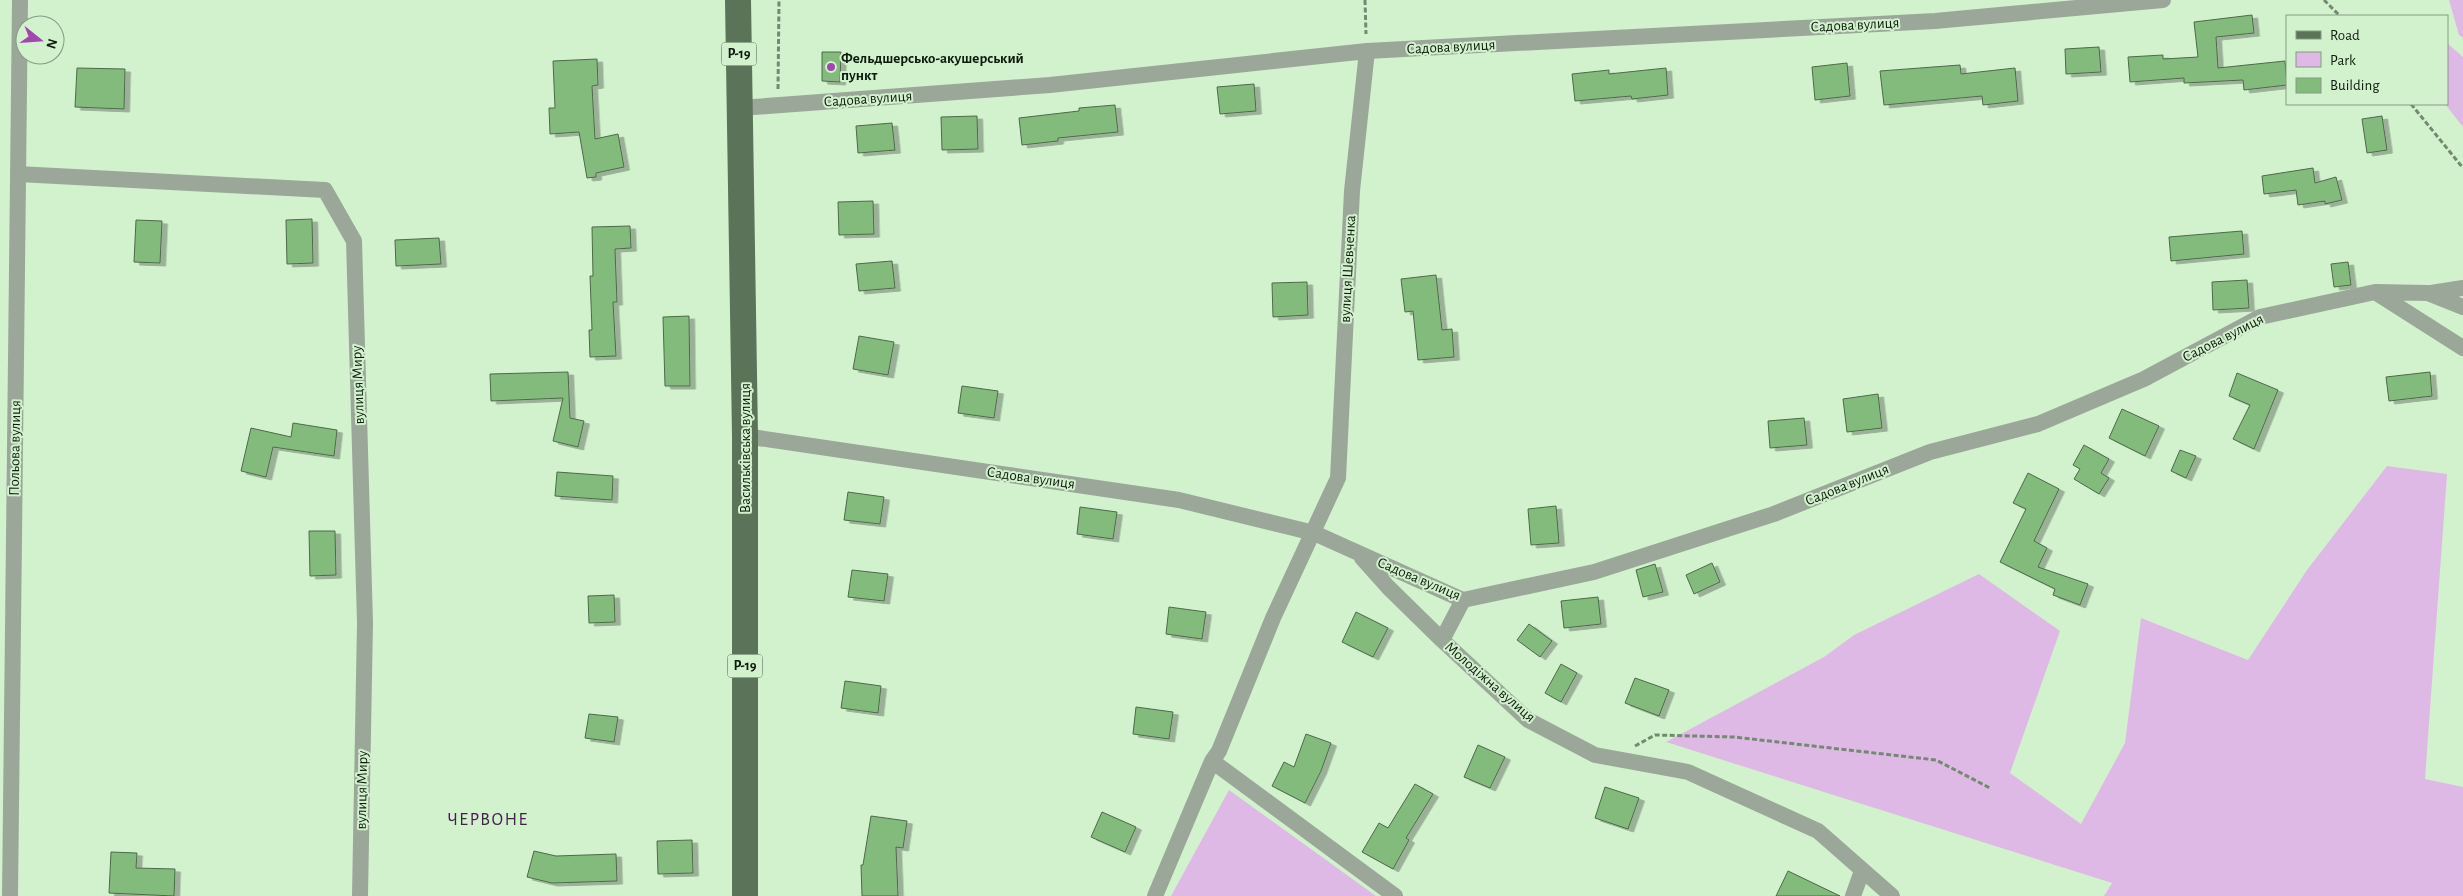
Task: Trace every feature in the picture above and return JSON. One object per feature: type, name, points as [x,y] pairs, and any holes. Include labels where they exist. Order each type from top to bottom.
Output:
[{"type":"main road","name":"Васильківська вулиця","points":[[738,0],[745,436],[745,896]]},
{"type":"street","name":"Польова вулиця","points":[[10,896],[20,0]]},
{"type":"street","name":"Садова вулиця","points":[[740,108],[1050,85],[1367,51],[1927,21],[2107,2],[2163,0]]},
{"type":"street","name":"вулиця Шевченка","points":[[1314,533],[1338,478],[1352,190],[1367,51]]},
{"type":"street","name":"вулиця Миру","points":[[18,174],[325,190],[354,241],[365,623],[360,896]]},
{"type":"street","points":[[2428,293],[2463,288]]},
{"type":"street","name":"Садова вулиця","points":[[745,436],[1179,500],[1314,533],[1463,600],[1594,572],[1774,514],[1930,452],[2038,424],[2144,379],[2260,317],[2375,292],[2428,293]]},
{"type":"street","points":[[2375,292],[2463,348]]},
{"type":"street","points":[[2428,293],[2463,307]]},
{"type":"street","points":[[1155,896],[1212,761],[1219,751],[1273,618],[1314,533]]},
{"type":"street","name":"Молодіжна вулиця","points":[[1357,553],[1388,587],[1442,640],[1528,720],[1596,754],[1688,772],[1818,831],[1849,856],[1862,871],[1892,896]]},
{"type":"street","points":[[1442,640],[1463,600]]},
{"type":"street","points":[[1212,761],[1395,896]]},
{"type":"street","points":[[1853,896],[1862,871]]},
{"type":"path","points":[[778,106],[779,0]]},
{"type":"path","points":[[1365,0],[1367,51]]},
{"type":"path","points":[[2324,0],[2339,15]]},
{"type":"path","points":[[2412,105],[2463,168]]},
{"type":"path","points":[[1612,758],[1655,735],[1734,737],[1936,760],[1990,788]]},
{"type":"green space","points":[[2449,0],[2463,0],[2463,38],[2459,35]]},
{"type":"green space","points":[[2448,44],[2463,57],[2463,127],[2446,105],[2448,105]]},
{"type":"green space","points":[[2387,466],[2447,474],[2425,779],[2463,787],[2463,896],[2104,896],[2112,883],[1666,742],[1824,657],[1854,635],[1979,574],[2060,631],[2010,773],[2081,824],[2125,743],[2141,618],[2248,660],[2307,570]]},
{"type":"green space","points":[[1229,790],[1376,896],[1171,896]]},
{"type":"building","points":[[2252,15],[2254,33],[2216,37],[2218,68],[2285,61],[2286,85],[2244,90],[2243,80],[2184,83],[2184,78],[2130,82],[2128,57],[2163,55],[2163,59],[2198,57],[2194,22]]},
{"type":"building","points":[[2099,47],[2101,72],[2066,74],[2065,49]]},
{"type":"building","name":"Фельдшерсько-акушерський пункт","points":[[822,52],[841,52],[840,82],[822,81]]},
{"type":"building","points":[[597,59],[598,85],[592,86],[595,139],[618,134],[624,167],[596,173],[596,177],[587,178],[579,132],[550,134],[549,108],[555,108],[553,61]]},
{"type":"building","points":[[1847,63],[1850,96],[1815,100],[1812,67]]},
{"type":"building","points":[[1960,65],[1961,74],[2015,68],[2018,101],[1983,105],[1982,96],[1884,105],[1880,71]]},
{"type":"building","points":[[77,68],[125,69],[124,109],[75,107]]},
{"type":"building","points":[[1666,68],[1668,95],[1632,99],[1631,96],[1575,101],[1572,74],[1609,70],[1609,74]]},
{"type":"building","points":[[1254,84],[1256,111],[1220,114],[1217,87]]},
{"type":"building","points":[[1115,105],[1118,132],[1058,138],[1058,141],[1022,145],[1019,118],[1079,111],[1079,108]]},
{"type":"building","points":[[977,116],[978,149],[942,150],[941,117]]},
{"type":"building","points":[[2382,116],[2387,150],[2367,153],[2362,119]]},
{"type":"building","points":[[892,123],[895,150],[858,153],[856,126]]},
{"type":"building","points":[[2313,168],[2315,183],[2336,177],[2342,200],[2325,204],[2325,201],[2298,205],[2296,190],[2264,194],[2262,176]]},
{"type":"building","points":[[873,201],[874,234],[839,235],[838,202]]},
{"type":"building","points":[[312,219],[313,263],[287,264],[286,220]]},
{"type":"building","points":[[136,220],[162,221],[160,263],[134,262]]},
{"type":"building","points":[[630,226],[631,248],[615,249],[617,302],[613,302],[616,356],[590,357],[589,330],[592,330],[590,276],[593,276],[592,227]]},
{"type":"building","points":[[2242,231],[2244,254],[2171,261],[2169,237]]},
{"type":"building","points":[[439,238],[441,264],[396,266],[395,240]]},
{"type":"building","points":[[892,261],[895,288],[859,291],[856,264]]},
{"type":"building","points":[[2348,262],[2351,285],[2334,287],[2331,264]]},
{"type":"building","points":[[1436,275],[1442,330],[1452,329],[1454,357],[1418,360],[1413,311],[1405,312],[1401,279]]},
{"type":"building","points":[[2247,280],[2249,308],[2213,310],[2212,282]]},
{"type":"building","points":[[1307,282],[1308,315],[1273,317],[1272,283]]},
{"type":"building","points":[[689,316],[690,386],[665,386],[663,317]]},
{"type":"building","points":[[859,336],[894,342],[888,375],[853,369]]},
{"type":"building","points":[[568,372],[570,418],[584,421],[578,447],[553,441],[563,398],[491,401],[490,374]]},
{"type":"building","points":[[2430,372],[2432,396],[2389,401],[2386,377]]},
{"type":"building","points":[[2237,373],[2278,390],[2254,449],[2233,439],[2250,405],[2229,396]]},
{"type":"building","points":[[962,386],[998,391],[994,418],[958,413]]},
{"type":"building","points":[[1878,394],[1882,428],[1847,432],[1843,399]]},
{"type":"building","points":[[2122,409],[2159,426],[2145,456],[2109,438]]},
{"type":"building","points":[[1804,418],[1807,445],[1770,448],[1768,421]]},
{"type":"building","points":[[293,423],[337,430],[334,456],[273,447],[266,477],[241,471],[251,428],[291,437]]},
{"type":"building","points":[[2084,445],[2109,459],[2101,473],[2109,478],[2099,494],[2074,479],[2080,469],[2073,465]]},
{"type":"building","points":[[2180,450],[2196,456],[2186,478],[2171,471]]},
{"type":"building","points":[[557,472],[613,476],[612,500],[555,496]]},
{"type":"building","points":[[2028,473],[2059,489],[2034,541],[2047,548],[2038,567],[2088,584],[2080,605],[2053,595],[2055,589],[2000,562],[2026,509],[2013,503]]},
{"type":"building","points":[[848,492],[884,497],[880,524],[844,520]]},
{"type":"building","points":[[1556,506],[1559,543],[1531,545],[1528,509]]},
{"type":"building","points":[[1080,507],[1117,512],[1113,539],[1077,534]]},
{"type":"building","points":[[309,531],[335,531],[336,575],[310,576]]},
{"type":"building","points":[[1712,563],[1720,582],[1694,594],[1686,575]]},
{"type":"building","points":[[1655,564],[1663,592],[1643,597],[1636,570]]},
{"type":"building","points":[[852,570],[888,574],[884,601],[848,597]]},
{"type":"building","points":[[614,595],[615,622],[589,623],[588,596]]},
{"type":"building","points":[[1598,597],[1601,624],[1564,628],[1561,601]]},
{"type":"building","points":[[1169,607],[1206,612],[1202,639],[1166,634]]},
{"type":"building","points":[[1356,612],[1388,628],[1373,657],[1342,642]]},
{"type":"building","points":[[1529,624],[1552,641],[1540,657],[1517,640]]},
{"type":"building","points":[[1561,664],[1577,673],[1561,702],[1545,693]]},
{"type":"building","points":[[1635,678],[1669,690],[1659,716],[1625,703]]},
{"type":"building","points":[[845,681],[881,686],[878,713],[841,708]]},
{"type":"building","points":[[1136,707],[1173,712],[1169,739],[1133,734]]},
{"type":"building","points":[[589,714],[618,717],[614,742],[585,738]]},
{"type":"building","points":[[1306,734],[1331,743],[1321,771],[1305,803],[1272,786],[1284,762],[1294,767]]},
{"type":"building","points":[[1478,745],[1505,757],[1490,788],[1464,777]]},
{"type":"building","points":[[1415,784],[1433,794],[1406,838],[1409,840],[1393,869],[1362,852],[1379,823],[1388,828]]},
{"type":"building","points":[[1605,787],[1639,798],[1628,829],[1595,818]]},
{"type":"building","points":[[1102,812],[1136,827],[1125,852],[1091,837]]},
{"type":"building","points":[[871,816],[907,821],[903,848],[896,847],[898,896],[862,896],[861,865],[863,865]]},
{"type":"building","points":[[692,840],[693,873],[658,874],[657,841]]},
{"type":"building","points":[[534,851],[556,856],[616,854],[617,881],[552,883],[527,877]]},
{"type":"building","points":[[111,852],[137,853],[136,868],[175,869],[174,896],[109,893]]},
{"type":"building","points":[[1788,871],[1840,896],[1776,896]]},
{"type":"place","name":"Фельдшерсько-акушерський пункт","points":[[831,67]]},
{"type":"district","name":"ЧЕРВОНЕ","points":[[488,820]]}]
